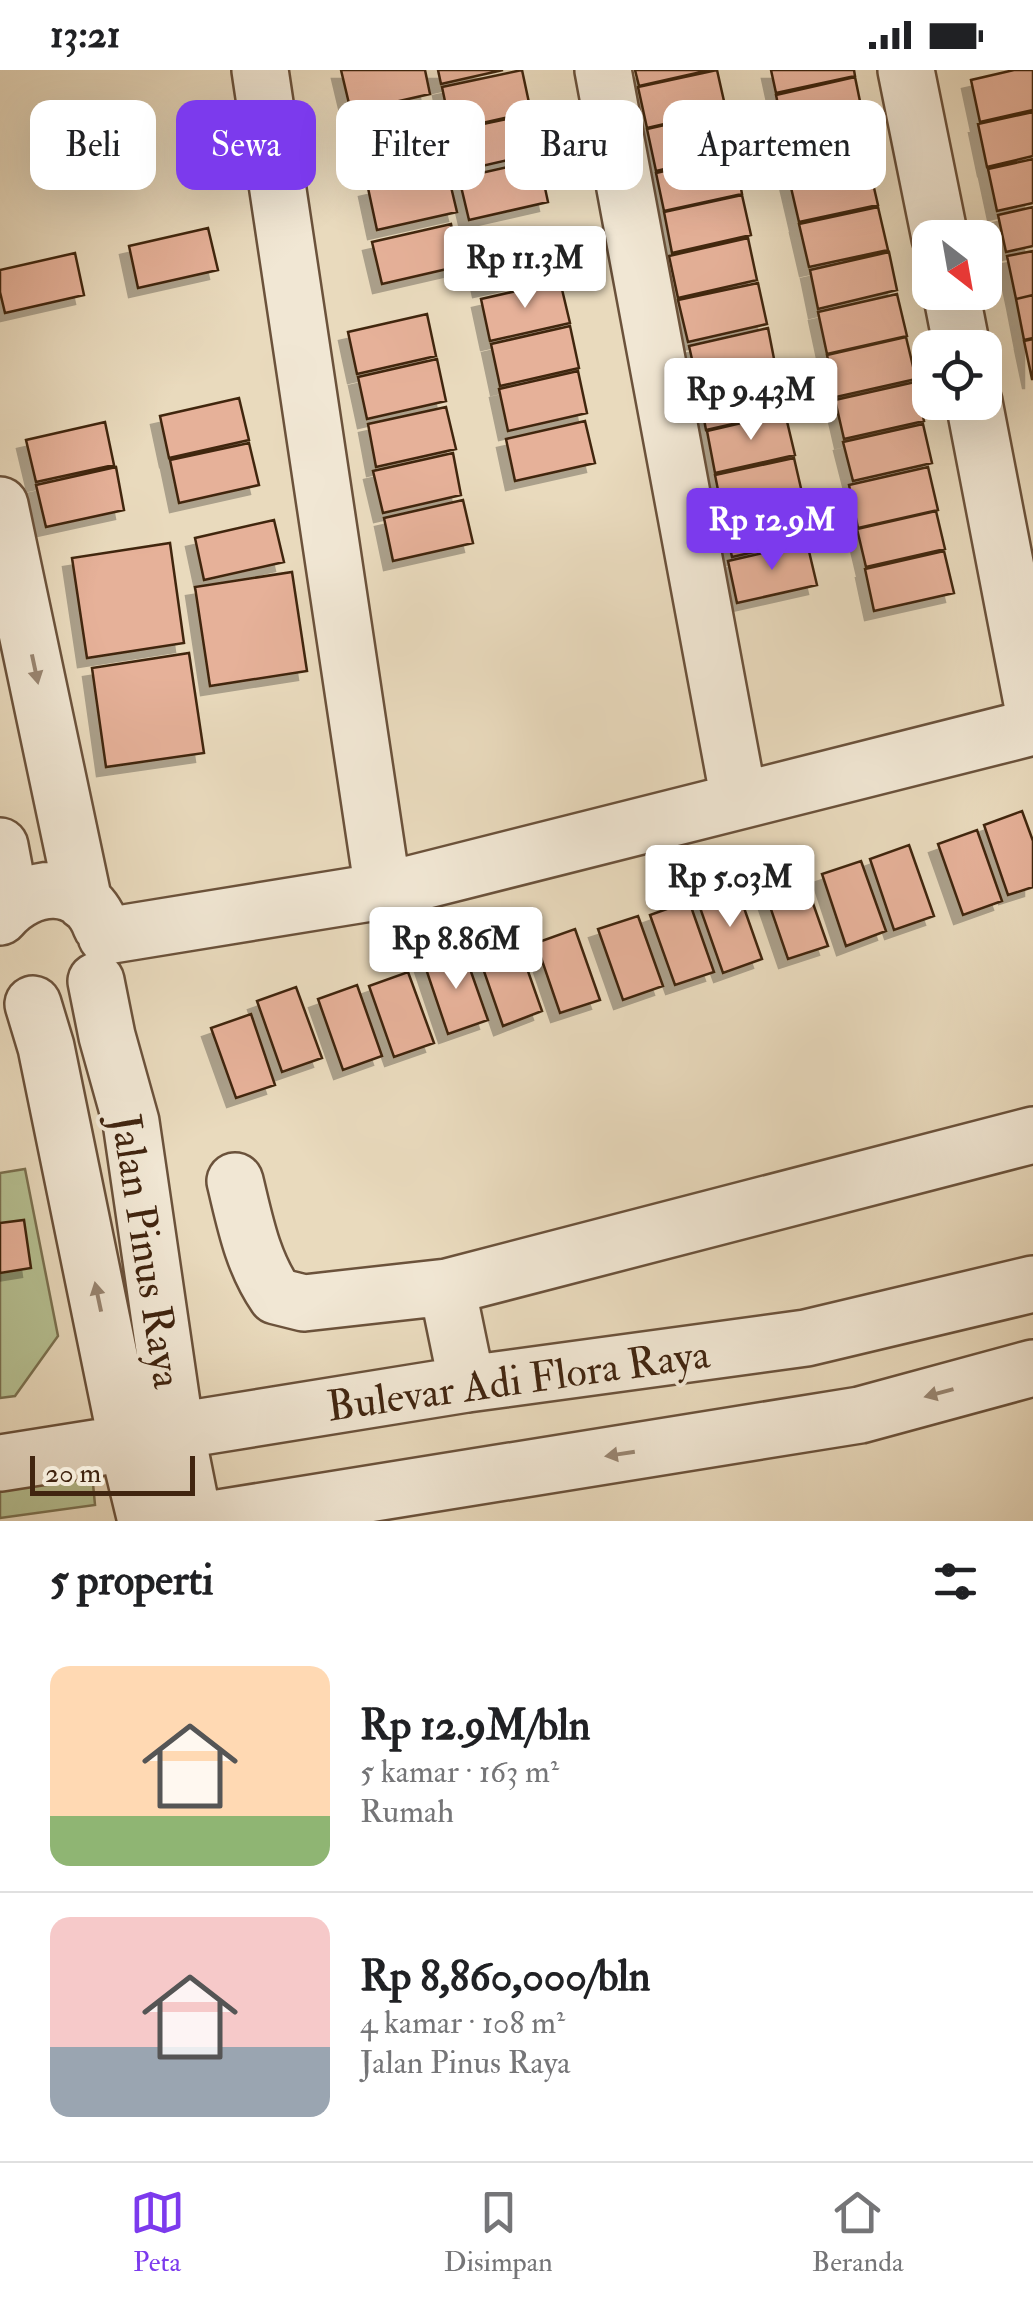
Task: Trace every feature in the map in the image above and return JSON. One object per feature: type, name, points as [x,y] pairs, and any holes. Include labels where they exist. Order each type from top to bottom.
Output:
[{"type":"street","points":[[260,70],[383,891]]},
{"type":"street","points":[[603,70],[739,800]]},
{"type":"street","points":[[906,70],[936,220]]},
{"type":"street","points":[[977,420],[1033,708]]},
{"type":"street","name":"Jalan Pinus Raya","points":[[0,506],[95,940],[107,1036],[132,1122],[152,1437],[146,1521]]},
{"type":"street","points":[[95,940],[383,891],[1033,727]]},
{"type":"street","points":[[0,846],[5,910]]},
{"type":"street","points":[[5,910],[28,894],[47,890],[67,893],[95,940],[78,997],[57,1006],[16,991]]},
{"type":"street","name":"Jalan Pinus Raya","points":[[16,991],[50,1065],[152,1437],[197,1521]]},
{"type":"street","points":[[235,1181],[262,1277],[276,1296],[304,1303],[447,1287],[1033,1135]]},
{"type":"street","name":"Bulevar Adi Flora Raya","points":[[0,1464],[467,1384],[806,1338],[1033,1284]]},
{"type":"street","points":[[447,1287],[467,1384]]},
{"type":"street","name":"Bulevar Adi Flora Raya","points":[[197,1521],[860,1415],[1033,1368]]},
{"type":"green space","points":[[25,1169],[58,1336],[15,1396],[0,1398],[0,1173]]},
{"type":"green space","points":[[92,1473],[95,1505],[0,1518],[0,1486]]},
{"type":"building","points":[[341,70],[425,70],[430,94],[404,100],[348,100]]},
{"type":"building","points":[[438,70],[503,70],[441,84]]},
{"type":"building","points":[[522,70],[528,100],[505,100],[505,118],[485,122],[485,100],[445,100],[442,87]]},
{"type":"building","points":[[635,70],[710,70],[639,86]]},
{"type":"building","points":[[717,70],[724,100],[663,100],[663,124],[647,128],[638,87]]},
{"type":"building","points":[[771,70],[854,70],[855,76],[776,93]]},
{"type":"building","points":[[1014,70],[1033,70],[1033,110],[980,122],[971,80]]},
{"type":"building","points":[[855,77],[860,100],[777,100],[776,95]]},
{"type":"building","points":[[1033,112],[1033,156],[987,167],[978,124]]},
{"type":"building","points":[[505,119],[505,161],[485,165],[485,124]]},
{"type":"building","points":[[663,125],[663,169],[656,171],[647,129]]},
{"type":"building","points":[[1033,159],[1033,203],[997,211],[988,169]]},
{"type":"building","points":[[505,168],[505,190],[545,190],[548,202],[469,220],[462,190],[485,190],[485,172]]},
{"type":"building","points":[[663,171],[663,190],[741,190],[742,194],[664,211],[656,173]]},
{"type":"building","points":[[368,190],[452,190],[457,212],[377,230]]},
{"type":"building","points":[[792,190],[875,190],[878,205],[799,222]]},
{"type":"building","points":[[742,195],[751,235],[672,253],[664,212]]},
{"type":"building","points":[[878,207],[888,250],[809,267],[799,224]]},
{"type":"building","points":[[1033,207],[1033,246],[1006,252],[998,215]]},
{"type":"building","points":[[451,224],[460,266],[382,284],[372,242]]},
{"type":"building","points":[[208,228],[218,270],[138,288],[129,246]]},
{"type":"building","points":[[552,228],[561,271],[482,288],[473,246]]},
{"type":"building","points":[[748,238],[757,280],[678,298],[669,256]]},
{"type":"building","points":[[1033,251],[1033,295],[1016,299],[1007,256]]},
{"type":"building","points":[[889,252],[897,290],[818,309],[810,270]]},
{"type":"building","points":[[75,253],[84,295],[5,313],[0,270]]},
{"type":"building","points":[[560,281],[570,323],[490,341],[481,299]]},
{"type":"building","points":[[758,283],[767,324],[688,342],[678,300]]},
{"type":"building","points":[[897,294],[907,336],[827,354],[818,312]]},
{"type":"building","points":[[1033,295],[1033,338],[1024,340],[1016,299]]},
{"type":"building","points":[[427,314],[436,356],[357,374],[348,332]]},
{"type":"building","points":[[570,326],[579,368],[500,386],[491,344]]},
{"type":"building","points":[[768,328],[776,369],[698,386],[689,346]]},
{"type":"building","points":[[906,337],[912,380],[836,397],[827,355]]},
{"type":"building","points":[[1033,339],[1033,379],[1032,379],[1024,341]]},
{"type":"building","points":[[437,359],[446,401],[367,419],[358,377]]},
{"type":"building","points":[[776,370],[786,412],[706,430],[698,387]]},
{"type":"building","points":[[578,371],[587,413],[508,431],[499,389]]},
{"type":"building","points":[[912,383],[912,420],[924,421],[844,439],[835,400]]},
{"type":"building","points":[[239,398],[249,440],[169,458],[160,416]]},
{"type":"building","points":[[446,407],[456,449],[376,467],[368,424]]},
{"type":"building","points":[[785,413],[795,455],[715,473],[707,431]]},
{"type":"building","points":[[585,421],[595,463],[515,481],[506,439]]},
{"type":"building","points":[[105,422],[114,465],[36,482],[26,440]]},
{"type":"building","points":[[923,424],[932,463],[853,481],[843,442]]},
{"type":"building","points":[[249,443],[259,485],[179,503],[170,460]]},
{"type":"building","points":[[453,453],[461,495],[383,513],[373,471]]},
{"type":"building","points":[[794,458],[803,497],[723,515],[715,475]]},
{"type":"building","points":[[116,467],[124,510],[46,527],[36,485]]},
{"type":"building","points":[[928,467],[938,510],[858,528],[849,485]]},
{"type":"building","points":[[802,498],[811,539],[732,557],[723,516]]},
{"type":"building","points":[[463,500],[473,543],[393,561],[384,518]]},
{"type":"building","points":[[936,511],[945,549],[866,567],[857,529]]},
{"type":"building","points":[[274,520],[284,562],[204,580],[195,538]]},
{"type":"building","points":[[170,543],[184,643],[87,658],[72,558]]},
{"type":"building","points":[[807,543],[817,585],[737,603],[728,561]]},
{"type":"building","points":[[944,551],[954,593],[874,611],[865,569]]},
{"type":"building","points":[[292,572],[307,671],[210,686],[195,587]]},
{"type":"building","points":[[189,653],[204,753],[106,767],[92,668]]},
{"type":"building","points":[[1022,811],[1033,841],[1033,887],[1008,895],[984,825]]},
{"type":"building","points":[[977,830],[1002,901],[963,915],[938,844]]},
{"type":"building","points":[[909,845],[934,916],[894,930],[870,859]]},
{"type":"building","points":[[861,861],[886,931],[846,946],[822,874]]},
{"type":"building","points":[[803,875],[828,946],[788,959],[764,889]]},
{"type":"building","points":[[737,888],[762,959],[723,973],[698,902]]},
{"type":"building","points":[[689,901],[714,972],[675,985],[650,915]]},
{"type":"building","points":[[638,916],[663,986],[623,1000],[598,929]]},
{"type":"building","points":[[575,929],[600,1000],[560,1013],[536,943]]},
{"type":"building","points":[[517,940],[542,1011],[503,1026],[478,954]]},
{"type":"building","points":[[463,949],[488,1020],[448,1034],[424,963]]},
{"type":"building","points":[[408,972],[434,1043],[394,1057],[369,986]]},
{"type":"building","points":[[357,985],[382,1056],[343,1070],[318,999]]},
{"type":"building","points":[[296,987],[322,1058],[282,1072],[257,1001]]},
{"type":"building","points":[[251,1014],[275,1085],[236,1098],[211,1028]]},
{"type":"building","points":[[24,1220],[31,1268],[0,1273],[0,1223]]}]
